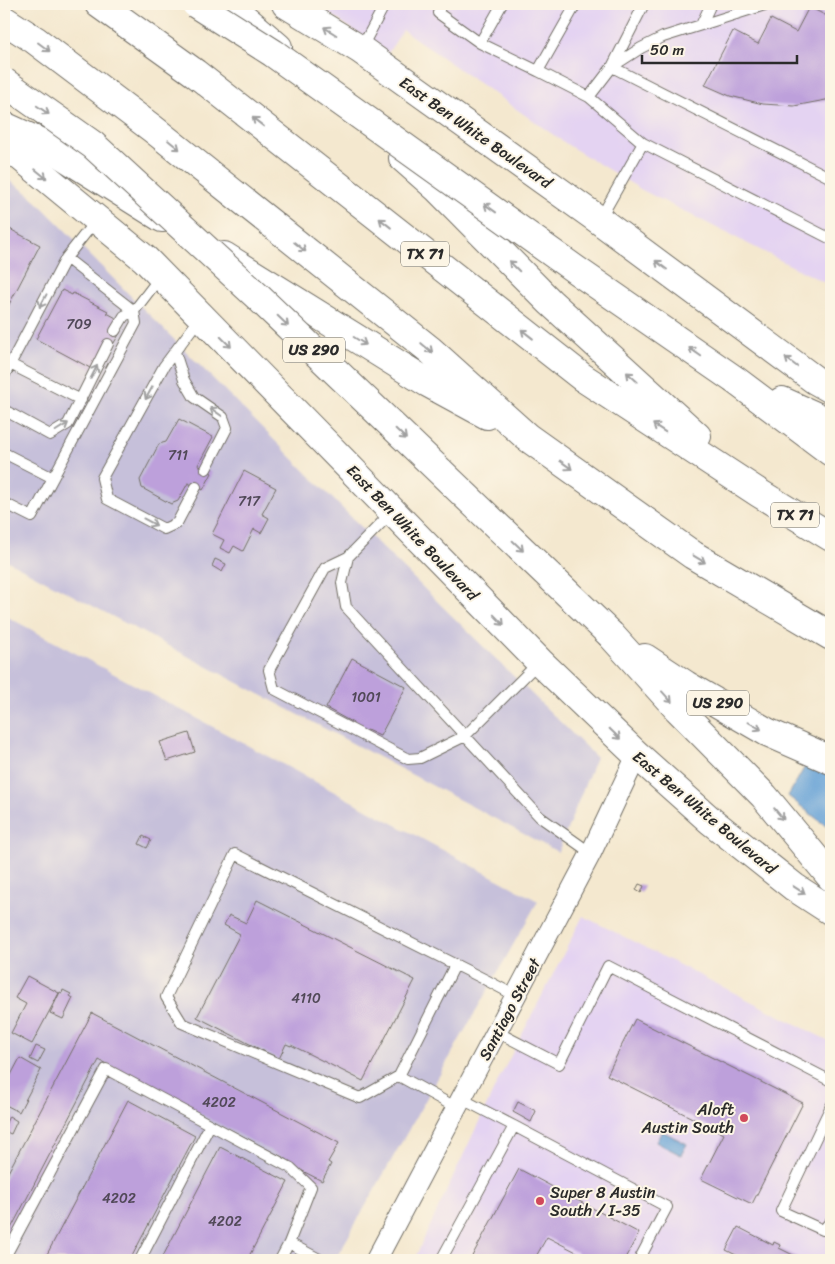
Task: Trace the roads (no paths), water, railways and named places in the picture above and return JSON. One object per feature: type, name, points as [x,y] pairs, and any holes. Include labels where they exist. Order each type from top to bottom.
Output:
[{"type":"main road","name":"TX 71","points":[[99,4],[195,73],[582,377],[759,493],[831,537]]},
{"type":"main road","points":[[196,4],[273,53],[576,270],[735,380],[831,452]]},
{"type":"main road","points":[[228,4],[437,188],[550,302],[759,493]]},
{"type":"main road","name":"East Ben White Boulevard","points":[[286,4],[361,50],[600,220],[815,380],[831,389]]},
{"type":"main road","points":[[4,20],[36,40],[161,135],[430,350],[527,437],[693,555],[831,636]]},
{"type":"main road","name":"US 290","points":[[4,82],[100,152],[257,296],[610,635],[686,685],[767,732],[831,760]]},
{"type":"main road","points":[[4,126],[46,145],[428,383],[527,437]]},
{"type":"main road","name":"East Ben White Boulevard","points":[[4,143],[145,259],[540,662],[637,755],[711,821],[786,881],[831,911]]},
{"type":"main road","points":[[735,380],[831,422]]},
{"type":"main road","points":[[610,635],[678,709],[764,796],[831,877]]},
{"type":"street","name":"Santiago Street","points":[[376,1260],[591,853],[637,755]]},
{"type":"lane","points":[[361,50],[385,4]]},
{"type":"lane","points":[[441,4],[438,13],[480,43],[589,97],[643,143],[831,239]]},
{"type":"lane","points":[[480,43],[502,4]]},
{"type":"lane","points":[[538,71],[576,4]]},
{"type":"lane","points":[[589,97],[612,67],[644,4]]},
{"type":"lane","points":[[701,25],[711,4]]},
{"type":"lane","points":[[612,67],[663,37],[768,4]]},
{"type":"lane","points":[[612,67],[831,178]]},
{"type":"lane","points":[[600,220],[643,143]]},
{"type":"lane","points":[[4,376],[66,258],[96,219]]},
{"type":"lane","points":[[4,503],[32,517],[136,323],[134,311],[66,258]]},
{"type":"lane","points":[[115,331],[124,316],[134,311],[161,275]]},
{"type":"lane","points":[[196,487],[177,523],[164,529],[107,499],[102,478],[164,366],[201,317]]},
{"type":"lane","points":[[4,410],[50,435],[68,424],[108,344]]},
{"type":"lane","points":[[175,352],[184,380],[194,397],[223,417],[226,428],[206,469]]},
{"type":"lane","points":[[10,364],[80,400]]},
{"type":"lane","points":[[4,453],[53,478]]},
{"type":"lane","points":[[393,512],[348,557],[325,568],[269,670],[274,689],[408,759],[420,758],[465,736],[540,662]]},
{"type":"lane","points":[[348,557],[342,583],[346,607],[540,817],[591,853]]},
{"type":"lane","points":[[455,965],[399,1076],[360,1098],[182,1023],[166,997],[234,854],[455,965],[516,996]]},
{"type":"lane","points":[[497,1032],[559,1064],[608,966],[831,1081]]},
{"type":"lane","points":[[4,1260],[106,1070],[291,1168],[311,1187],[289,1243],[280,1260]]},
{"type":"lane","points":[[399,1076],[514,1126],[667,1207],[639,1260]]},
{"type":"lane","points":[[831,1106],[781,1211],[822,1230],[831,1221]]},
{"type":"lane","points":[[140,1260],[210,1125]]},
{"type":"lane","points":[[441,1260],[514,1126]]},
{"type":"lane","points":[[289,1243],[321,1260]]},
{"type":"water","points":[[818,744],[831,749],[831,830],[788,796]]},
{"type":"water","points":[[662,1131],[687,1144],[681,1155],[656,1142]]},
{"type":"place","name":"Aloft Austin South","points":[[744,1118]]},
{"type":"place","name":"Super 8 Austin South / I-35","points":[[540,1201]]}]
